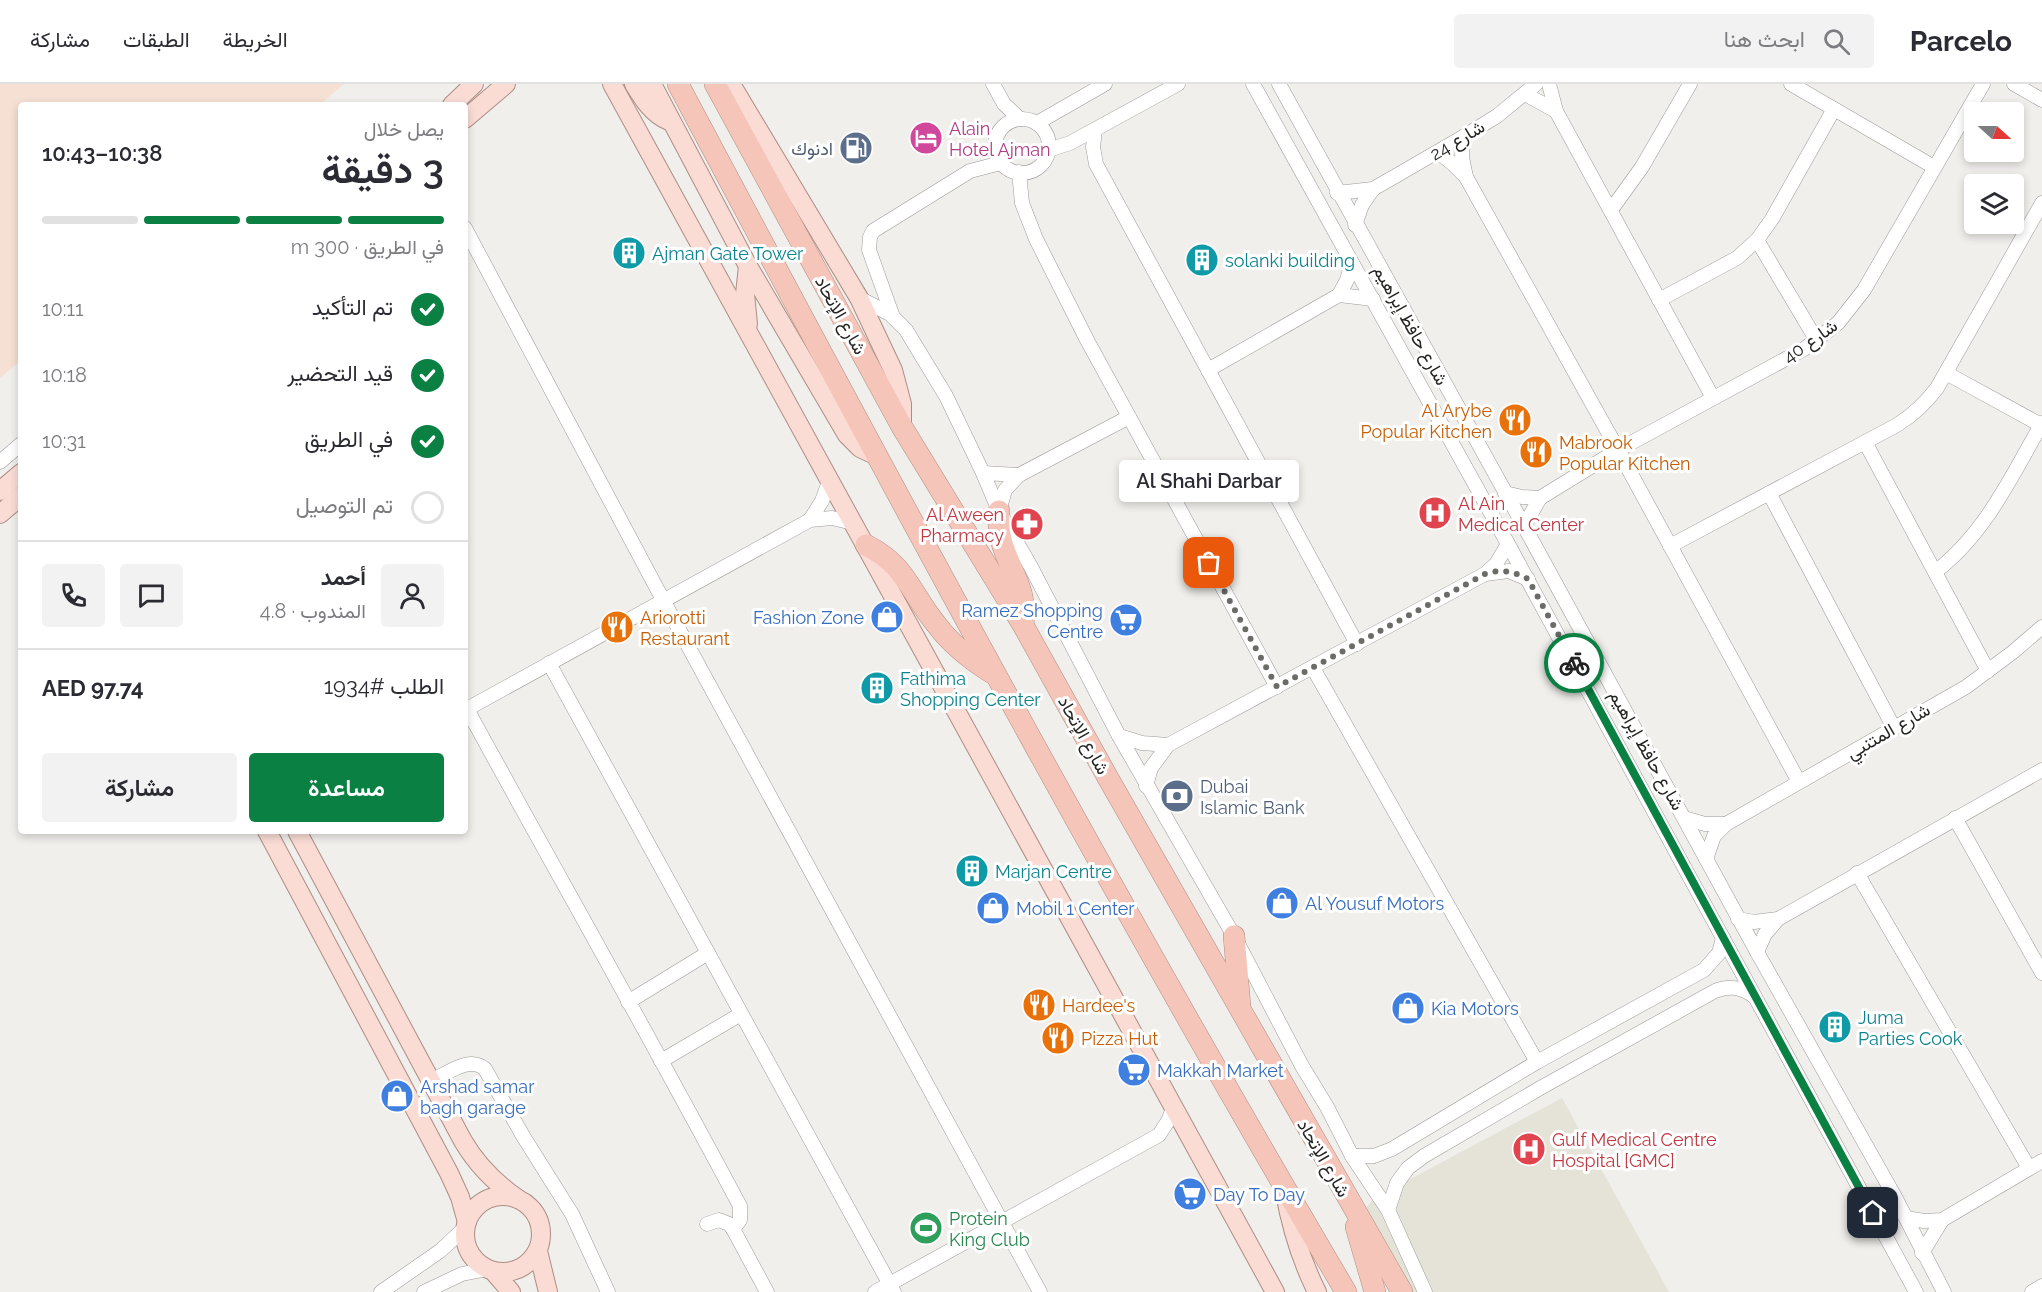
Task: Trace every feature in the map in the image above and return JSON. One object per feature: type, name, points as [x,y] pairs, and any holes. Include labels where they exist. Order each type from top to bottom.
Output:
[{"type":"highway","name":"شارع الإتحاد","points":[[678,84],[995,675],[1285,1191],[1346,1292]]},
{"type":"highway","name":"شارع الإتحاد","points":[[715,84],[902,427],[1023,625],[1351,1206],[1402,1292]]},
{"type":"highway","points":[[999,511],[997,524],[1001,544],[1024,599],[1023,625]]},
{"type":"highway","points":[[866,545],[886,557],[902,573],[924,609],[949,639],[995,675]]},
{"type":"highway","points":[[1234,936],[1241,1012]]},
{"type":"highway","points":[[1351,1206],[1363,1257],[1375,1292]]},
{"type":"main road","points":[[455,102],[474,84]]},
{"type":"main road","points":[[468,116],[506,84]]},
{"type":"main road","points":[[612,84],[1275,1292]]},
{"type":"main road","points":[[634,84],[660,117],[673,122]]},
{"type":"main road","points":[[652,84],[748,266],[847,435],[860,448],[877,456]]},
{"type":"main road","points":[[731,84],[859,298],[893,370],[902,404],[902,427]]},
{"type":"main road","points":[[748,266],[746,307],[750,334]]},
{"type":"main road","points":[[11,501],[18,481]]},
{"type":"main road","points":[[269,834],[449,1173],[460,1197],[467,1224],[468,1248],[478,1263],[491,1270],[511,1292]]},
{"type":"main road","points":[[299,834],[471,1155],[492,1179],[526,1203],[537,1216],[542,1234],[538,1251],[533,1258],[511,1272],[491,1270]]},
{"type":"main road","points":[[1285,1191],[1290,1221],[1317,1292]]},
{"type":"main road","points":[[467,1224],[471,1214],[484,1202],[501,1196],[518,1199]]},
{"type":"main road","points":[[538,1251],[548,1292]]},
{"type":"street","points":[[993,84],[1004,104],[1020,119],[1037,123],[1047,135],[1049,150],[1041,165],[1029,172],[1007,168],[1001,163],[995,146],[1000,130],[1006,124],[1020,119]]},
{"type":"street","points":[[1037,123],[1105,84]]},
{"type":"street","points":[[1049,150],[1070,143],[1178,84]]},
{"type":"street","name":"شارع حافظ إبراهيم","points":[[1252,84],[1528,579],[1916,1292]]},
{"type":"street","name":"شارع 24","points":[[1337,193],[1373,189],[1463,137],[1536,84]]},
{"type":"street","points":[[1549,84],[1556,111],[1713,398]]},
{"type":"street","points":[[1611,210],[1642,166],[1690,84]]},
{"type":"street","name":"شارع 40","points":[[1524,526],[1540,498],[1618,450],[1817,341],[1838,323],[1856,302],[1983,84]]},
{"type":"street","points":[[2014,84],[2042,100]]},
{"type":"street","points":[[1801,86],[1834,109],[1934,167]]},
{"type":"street","name":"شارع حافظ إبراهيم","points":[[1282,87],[1337,193],[1524,526],[1756,952],[1906,1218],[1944,1292]]},
{"type":"street","points":[[1525,94],[1556,111]]},
{"type":"street","points":[[1004,104],[1006,124]]},
{"type":"street","points":[[1659,300],[1737,258],[1758,240],[1834,109]]},
{"type":"street","points":[[1095,130],[1092,147],[1096,164],[1358,644]]},
{"type":"street","points":[[1463,137],[1462,157],[1466,177]]},
{"type":"street","points":[[1070,143],[1096,164]]},
{"type":"street","points":[[1438,152],[1466,177],[1799,782]]},
{"type":"street","points":[[893,317],[869,250],[873,231],[970,171],[1001,163]]},
{"type":"street","points":[[1019,172],[1022,203],[1036,239],[1087,340],[1277,687]]},
{"type":"street","points":[[1355,225],[1362,205],[1373,189]]},
{"type":"street","points":[[1670,546],[1865,442],[1912,415],[1926,403],[1946,373],[2042,203]]},
{"type":"street","points":[[468,234],[663,600],[1040,1292]]},
{"type":"street","points":[[1758,240],[1817,341]]},
{"type":"street","points":[[1208,370],[1339,295],[1352,263]]},
{"type":"street","points":[[1339,295],[1373,299]]},
{"type":"street","points":[[859,298],[880,307],[893,317],[912,340],[946,396],[999,511],[1031,567],[1146,786],[1234,936],[1302,1066],[1328,1107],[1352,1156],[1388,1210],[1425,1292]]},
{"type":"street","points":[[1935,572],[1951,560],[1979,530],[2041,424],[1946,373]]},
{"type":"street","points":[[999,511],[1005,490],[1019,475],[1129,417]]},
{"type":"street","points":[[1865,442],[1988,671]]},
{"type":"street","points":[[0,462],[18,447]]},
{"type":"street","points":[[983,473],[1019,475]]},
{"type":"street","points":[[810,520],[822,501],[830,479]]},
{"type":"street","points":[[1505,493],[1540,498]]},
{"type":"street","points":[[1769,493],[1894,728]]},
{"type":"street","points":[[468,709],[810,520],[832,518],[853,523]]},
{"type":"street","points":[[1146,786],[1151,768],[1168,745],[1485,574],[1496,564],[1508,544]]},
{"type":"street","points":[[1485,574],[1509,571],[1528,579]]},
{"type":"street","name":"شارع المتنبي","points":[[1706,859],[1714,836],[1726,824],[1942,701],[1988,671],[2042,627]]},
{"type":"street","points":[[549,663],[892,1288]]},
{"type":"street","points":[[1313,668],[1537,1062]]},
{"type":"street","points":[[468,714],[740,1206],[740,1220],[734,1229]]},
{"type":"street","points":[[1119,735],[1142,743],[1168,745]]},
{"type":"street","points":[[1756,952],[1765,934],[1778,919],[2042,770]]},
{"type":"street","points":[[1684,818],[1705,824],[1726,824]]},
{"type":"street","points":[[1955,818],[2042,973]]},
{"type":"street","points":[[1857,873],[2029,1168]]},
{"type":"street","points":[[1738,919],[1754,922],[1778,919]]},
{"type":"street","points":[[1352,1156],[1374,1156],[1392,1149],[1537,1062],[1704,970],[1719,953],[1723,938]]},
{"type":"street","points":[[628,1002],[708,953]]},
{"type":"street","points":[[1691,976],[1702,984],[1703,997]]},
{"type":"street","points":[[1388,1210],[1393,1191],[1402,1175],[1424,1156],[1542,1087],[1703,997],[1724,988],[1732,987],[1749,992],[1756,998]]},
{"type":"street","points":[[661,1061],[741,1014]]},
{"type":"street","points":[[431,1082],[468,1063],[477,1064],[485,1069],[511,1116],[572,1214],[608,1292]]},
{"type":"street","points":[[875,1292],[892,1288],[1002,1222],[1159,1135],[1174,1106]]},
{"type":"street","points":[[1159,1135],[1176,1135],[1193,1140]]},
{"type":"street","points":[[1414,1137],[1411,1142],[1414,1152],[1424,1156]]},
{"type":"street","points":[[1906,1218],[1924,1221],[1942,1220],[2042,1161]]},
{"type":"street","points":[[707,1224],[719,1220],[734,1229],[767,1292]]},
{"type":"street","points":[[1922,1253],[1942,1220]]},
{"type":"street","points":[[381,1292],[433,1257],[467,1224]]},
{"type":"street","points":[[424,1292],[462,1274],[491,1270]]},
{"type":"street","points":[[2032,1292],[2042,1286]]},
{"type":"shaded area","points":[[0,84],[344,84],[323,102],[18,102],[18,363],[0,378]]},
{"type":"shaded area","name":"Gulf Medical Centre Hospital [GMC]","points":[[1562,1098],[1669,1292],[1393,1292],[1360,1216],[1373,1199]]},
{"type":"way so far","points":[[1209,563],[1277,687],[1485,574],[1500,571],[1509,571],[1528,579],[1574,663]]},
{"type":"place","name":"Alain Hotel Ajman","points":[[926,138]]},
{"type":"place","name":"ادنوك","points":[[856,148]]},
{"type":"place","name":"Ajman Gate Tower","points":[[629,253]]},
{"type":"place","name":"solanki building","points":[[1202,260]]},
{"type":"place","name":"Al Arybe Popular Kitchen","points":[[1515,420]]},
{"type":"place","name":"Mabrook Popular Kitchen","points":[[1536,452]]},
{"type":"place","name":"Al Ain Medical Center","points":[[1435,513]]},
{"type":"place","name":"Al Aween Pharmacy","points":[[1027,524]]},
{"type":"place","name":"Al Shahi Darbar","points":[[1209,563]]},
{"type":"place","name":"Fashion Zone","points":[[887,617]]},
{"type":"place","name":"Ramez Shopping Centre","points":[[1126,620]]},
{"type":"place","name":"Ariorotti Restaurant","points":[[617,627]]},
{"type":"place","name":"Fathima Shopping Center","points":[[877,688]]},
{"type":"place","name":"Dubai Islamic Bank","points":[[1177,796]]},
{"type":"place","name":"Marjan Centre","points":[[972,871]]},
{"type":"place","name":"Al Yousuf Motors","points":[[1282,903]]},
{"type":"place","name":"Mobil 1 Center","points":[[993,908]]},
{"type":"place","name":"Hardee's","points":[[1039,1005]]},
{"type":"place","name":"Kia Motors","points":[[1408,1008]]},
{"type":"place","name":"Juma Parties Cook","points":[[1835,1027]]},
{"type":"place","name":"Pizza Hut","points":[[1058,1038]]},
{"type":"place","name":"Makkah Market","points":[[1134,1070]]},
{"type":"place","name":"Arshad samar bagh garage","points":[[397,1096]]},
{"type":"place","name":"Gulf Medical Centre Hospital [GMC]","points":[[1529,1149]]},
{"type":"place","name":"Day To Day","points":[[1190,1194]]},
{"type":"place","name":"Protein King Club","points":[[926,1228]]},
{"type":"route","points":[[1574,663],[1873,1213]]}]
